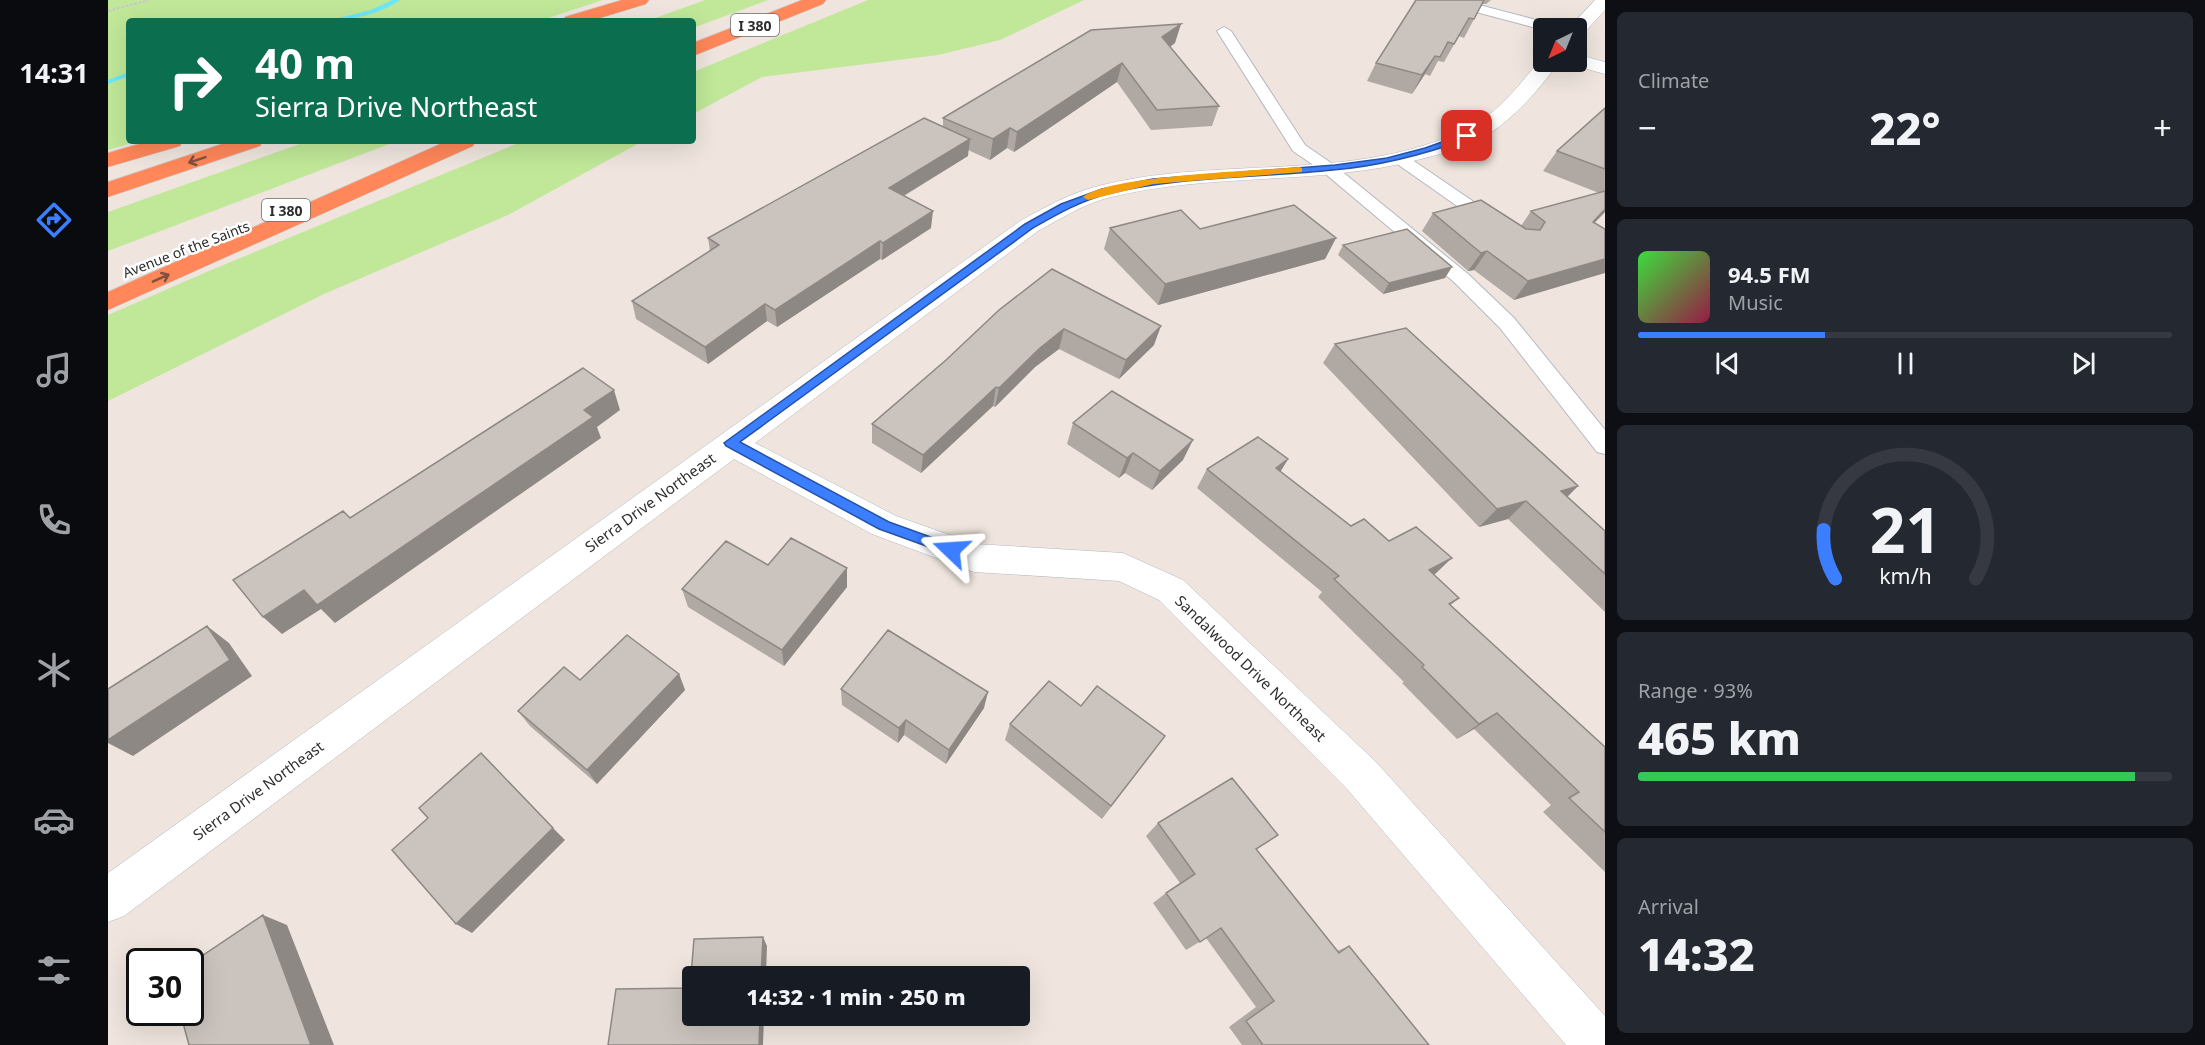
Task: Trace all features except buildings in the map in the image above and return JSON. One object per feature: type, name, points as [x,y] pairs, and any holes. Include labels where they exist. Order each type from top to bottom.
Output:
[{"type":"highway","points":[[581,18],[640,0]]},
{"type":"highway","points":[[607,18],[658,0]]},
{"type":"highway","name":"I 380","points":[[696,49],[817,0]]},
{"type":"highway","points":[[108,160],[162,144]]},
{"type":"highway","points":[[108,190],[243,144]]},
{"type":"highway","name":"Avenue of the Saints","points":[[108,279],[457,144]]},
{"type":"highway","points":[[108,302],[458,144]]},
{"type":"street","points":[[1587,20],[1605,0]]},
{"type":"street","points":[[1587,63],[1605,68]]},
{"type":"street","name":"Sierra Drive Northeast","points":[[108,900],[1029,226],[1064,206],[1102,192],[1153,182],[1328,168],[1399,158],[1429,150],[1479,131],[1499,116],[1540,72]]},
{"type":"street","name":"Sandalwood Drive Northeast","points":[[730,443],[884,525],[974,558],[1123,567],[1171,590],[1362,776],[1598,1045]]},
{"type":"lane","points":[[1446,0],[1533,23]]},
{"type":"lane","points":[[1224,31],[1299,148],[1328,168],[1461,278],[1507,323],[1605,446]]},
{"type":"lane","points":[[1399,158],[1510,235]]},
{"type":"path","points":[[108,11],[149,0]]},
{"type":"green space","points":[[108,0],[603,0],[548,18],[126,18],[126,144],[129,144],[108,150]]},
{"type":"green space","points":[[705,0],[768,0],[696,27],[696,18],[655,18]]},
{"type":"green space","points":[[868,0],[1084,0],[1000,40],[938,55],[762,77],[696,112],[696,71]]},
{"type":"green space","points":[[300,144],[389,144],[108,251],[108,212]]},
{"type":"green space","points":[[516,144],[638,144],[508,215],[324,294],[108,401],[108,315]]},
{"type":"waterway","points":[[343,18],[373,11],[397,0]]},
{"type":"waterway","points":[[108,82],[126,75]]},
{"type":"slow traffic","points":[[1088,197],[1153,182],[1299,170]]},
{"type":"route","points":[[951,550],[884,525],[730,443],[1029,226],[1064,206],[1102,192],[1153,182],[1335,168],[1387,160],[1429,150],[1467,136]]}]
